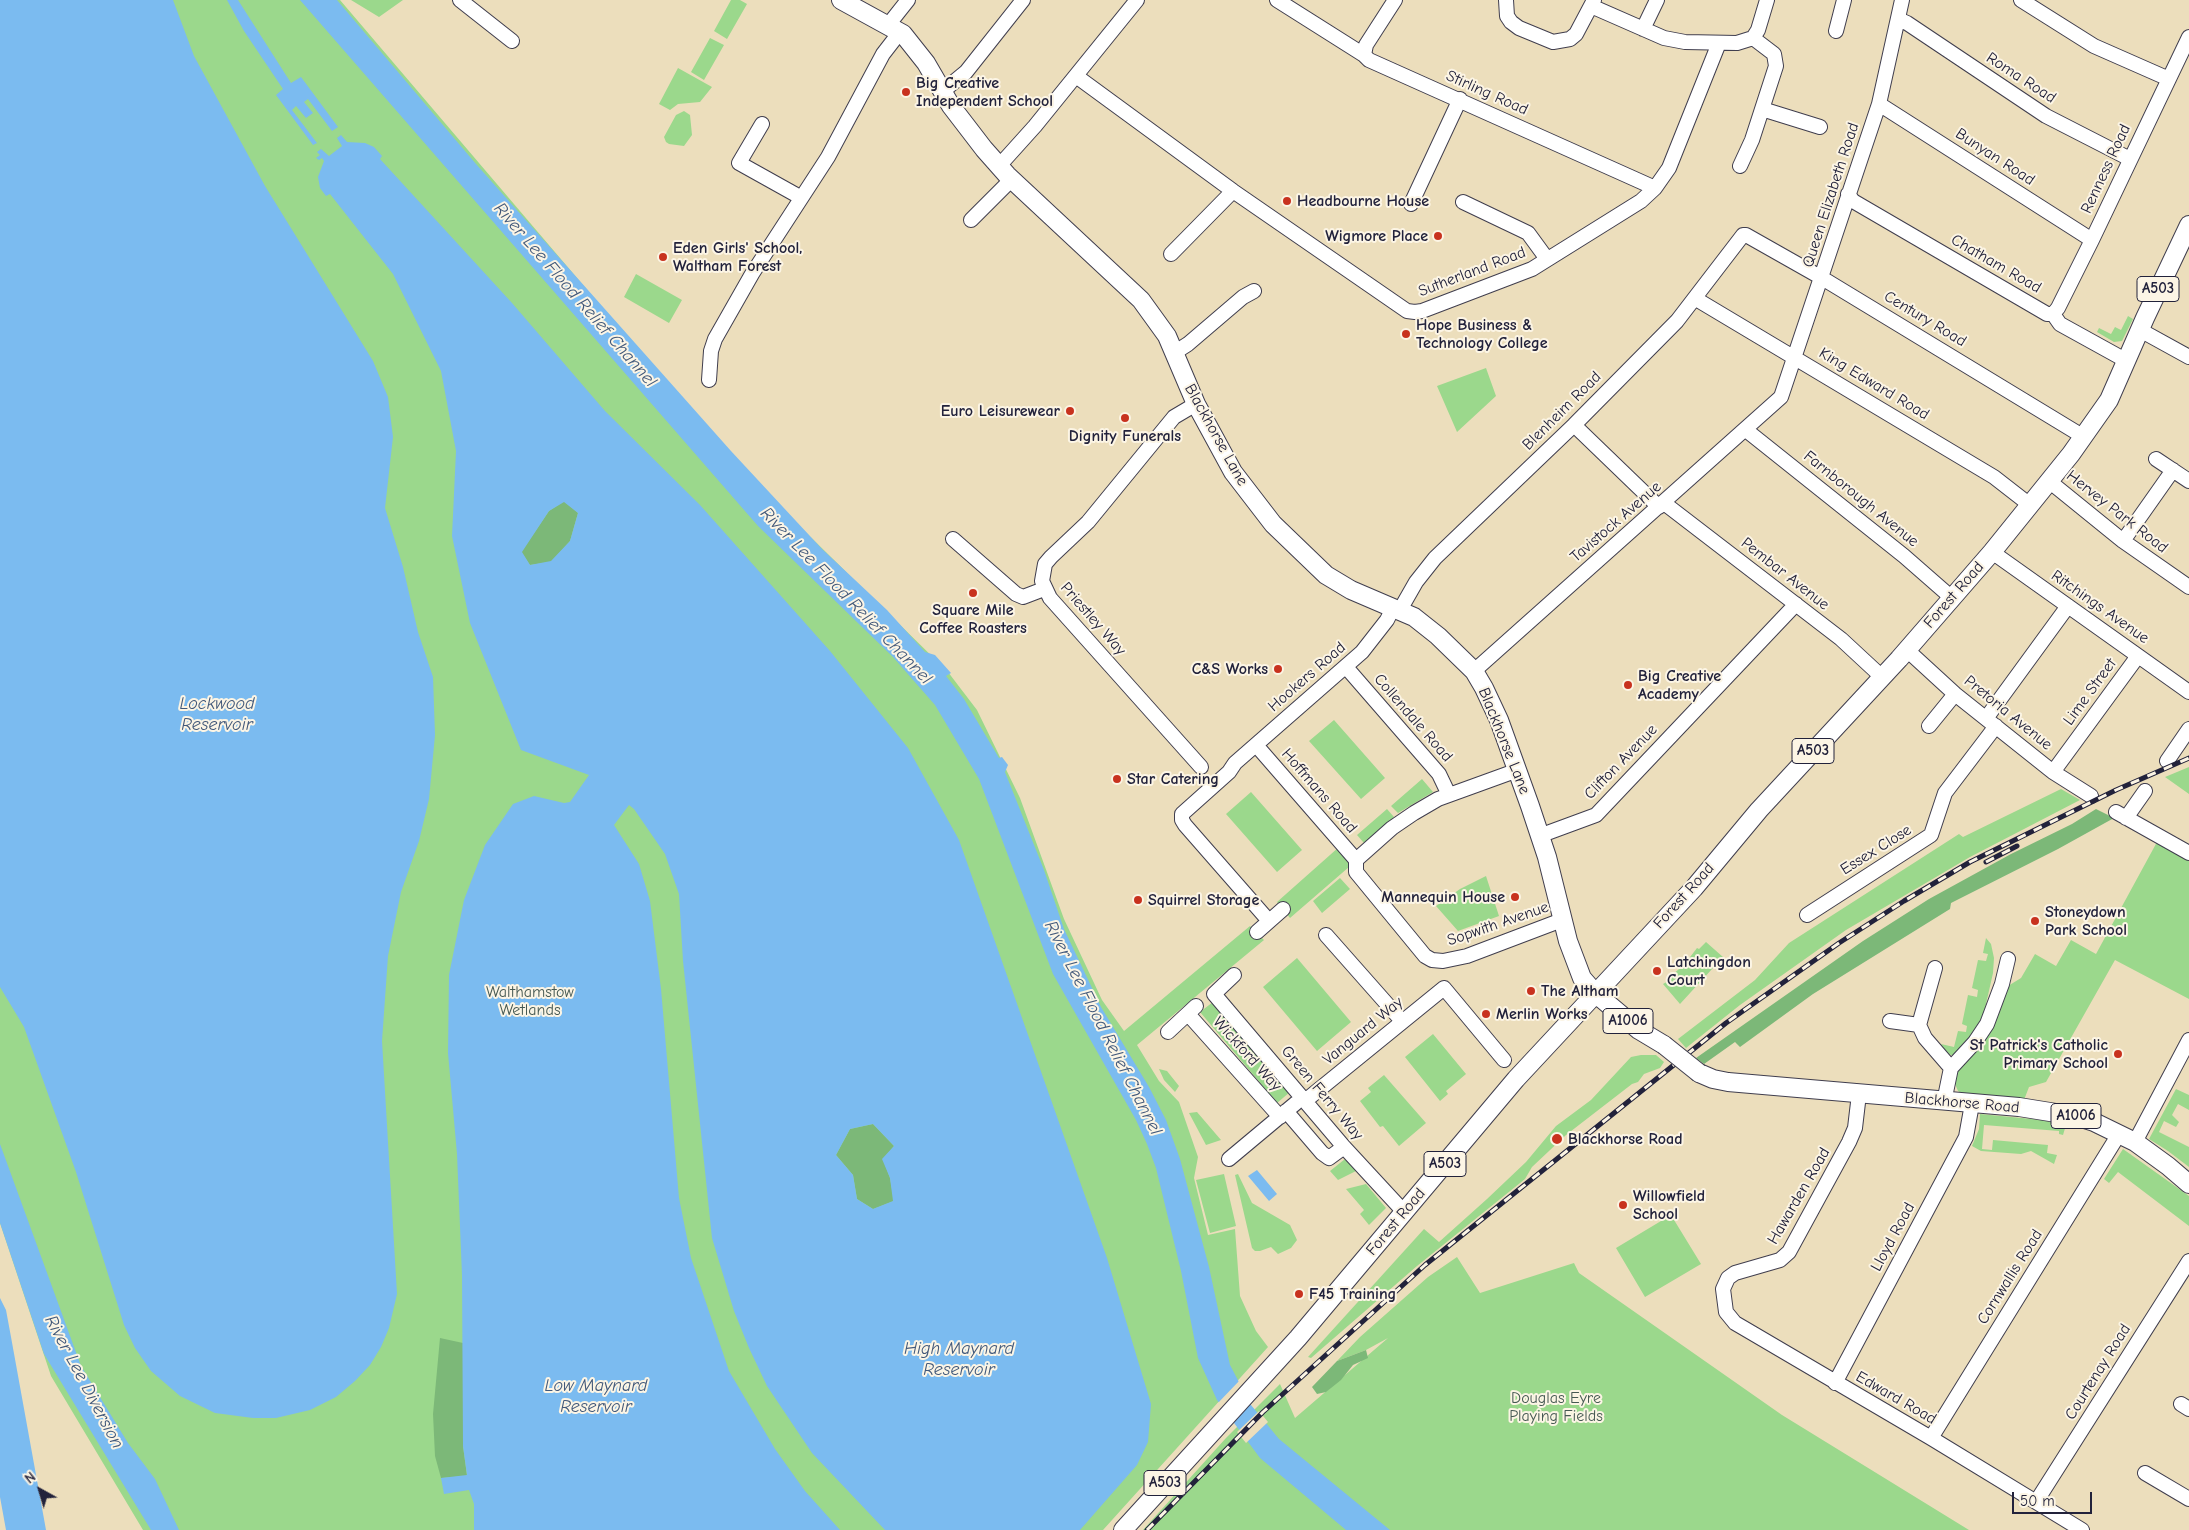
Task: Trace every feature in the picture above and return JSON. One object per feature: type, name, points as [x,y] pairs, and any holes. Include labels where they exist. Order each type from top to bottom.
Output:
[{"type":"main road","name":"Blackhorse Lane","points":[[841,0],[894,28],[919,52],[966,127],[999,166],[1141,300],[1167,336],[1196,404],[1233,472],[1272,524],[1308,560],[1336,583],[1414,617],[1438,636],[1474,672],[1488,696],[1518,770],[1547,857],[1568,941],[1581,974],[1596,993]]},
{"type":"main road","name":"Forest Road","points":[[1123,1530],[1298,1338],[1334,1292],[1405,1213],[1516,1079],[1694,888],[1759,810],[1907,650],[1992,552],[2084,437],[2110,400],[2189,225]]},
{"type":"main road","name":"Blackhorse Road","points":[[1596,993],[1639,1030],[1664,1045],[1699,1073],[1720,1081],[1944,1102],[2020,1107],[2075,1116],[2127,1138],[2168,1166],[2189,1184]]},
{"type":"street","points":[[709,380],[711,350],[715,339],[752,274],[800,197],[828,157],[883,54],[908,0]]},
{"type":"street","points":[[943,91],[966,72],[1023,0]]},
{"type":"street","points":[[999,166],[1076,76],[1137,0]]},
{"type":"street","name":"Stirling Road","points":[[1277,0],[1369,60],[1460,99],[1655,188]]},
{"type":"street","points":[[1364,55],[1366,45],[1395,0]]},
{"type":"street","points":[[1506,0],[1505,7],[1511,22],[1519,28],[1553,42],[1570,39],[1576,34],[1592,3],[1643,30],[1671,40],[1719,43],[1737,43],[1753,38],[1758,30],[1767,0]]},
{"type":"street","points":[[1643,30],[1657,0]]},
{"type":"street","points":[[1836,31],[1844,0]]},
{"type":"street","name":"Queen Elizabeth Road","points":[[1781,397],[1879,104],[1902,0]]},
{"type":"street","points":[[2021,0],[2094,46],[2169,79]]},
{"type":"street","points":[[468,2],[512,41]]},
{"type":"street","name":"Roma Road","points":[[1898,19],[1907,23],[2046,116],[2130,159]]},
{"type":"street","name":"Renness Road","points":[[2053,314],[2058,308],[2092,240],[2189,37]]},
{"type":"street","points":[[1740,166],[1752,140],[1776,66],[1774,54],[1753,38]]},
{"type":"street","name":"Sutherland Road","points":[[1076,76],[1233,191],[1407,311],[1422,311],[1508,279],[1532,268],[1640,201],[1655,188],[1669,168],[1719,43]]},
{"type":"street","points":[[1411,204],[1460,99]]},
{"type":"street","name":"Bunyan Road","points":[[1879,104],[2092,240]]},
{"type":"street","points":[[1762,109],[1820,127]]},
{"type":"street","points":[[762,124],[739,163],[800,197]]},
{"type":"street","points":[[971,220],[1012,179]]},
{"type":"street","points":[[1171,254],[1233,191]]},
{"type":"street","name":"Chatham Road","points":[[1848,194],[1861,205],[2047,314],[2053,314],[2060,324],[2127,362]]},
{"type":"street","points":[[1463,202],[1528,233],[1547,259]]},
{"type":"street","name":"Blenheim Road","points":[[1397,609],[1435,558],[1574,425],[1677,321],[1696,299],[1743,235],[1746,235]]},
{"type":"street","name":"Century Road","points":[[1746,235],[1822,278],[2084,437]]},
{"type":"street","points":[[1174,353],[1188,344],[1243,297],[1254,291]]},
{"type":"street","name":"King Edward Road","points":[[1696,299],[1994,477],[2030,505]]},
{"type":"street","points":[[2140,330],[2189,357]]},
{"type":"street","name":"Tavistock Avenue","points":[[1474,672],[1781,397]]},
{"type":"street","name":"Priestley Way","points":[[1196,404],[1174,417],[1076,536],[1045,564],[1043,573],[1044,589],[1050,598],[1201,767]]},
{"type":"street","name":"Pembar Avenue","points":[[1574,425],[1662,505],[1796,604],[1801,610],[1804,610],[1841,639],[1882,677]]},
{"type":"street","name":"Farnborough Avenue","points":[[1746,430],[1904,556],[1952,598]]},
{"type":"street","points":[[2156,458],[2189,481]]},
{"type":"street","points":[[2123,541],[2173,470]]},
{"type":"street","name":"Hervey Park Road","points":[[2049,481],[2123,541],[2189,587]]},
{"type":"street","points":[[954,539],[1023,598],[1044,589]]},
{"type":"street","name":"Ritchings Avenue","points":[[1992,552],[2189,692]]},
{"type":"street","name":"Clifton Avenue","points":[[1539,836],[1596,815],[1796,604]]},
{"type":"street","name":"Essex Close","points":[[1807,915],[1931,835],[1945,793],[2068,606]]},
{"type":"street","name":"Hookers Road","points":[[1269,921],[1182,820],[1182,814],[1229,772],[1235,763],[1362,652],[1397,609]]},
{"type":"street","name":"Pretoria Avenue","points":[[1907,650],[1955,694],[2054,772],[2091,796]]},
{"type":"street","name":"Lime Street","points":[[2054,772],[2138,656]]},
{"type":"street","name":"Collendale Road","points":[[1346,666],[1439,774],[1448,795]]},
{"type":"street","points":[[1929,726],[1955,694]]},
{"type":"street","points":[[2166,761],[2189,729]]},
{"type":"street","name":"Hoffmans Road","points":[[1256,745],[1356,860]]},
{"type":"street","points":[[1356,860],[1401,822],[1438,799],[1518,770]]},
{"type":"street","points":[[2145,791],[2121,815],[2189,853]]},
{"type":"street","name":"Sopwith Avenue","points":[[1356,860],[1355,868],[1360,879],[1425,956],[1432,960],[1443,961],[1467,956],[1562,920]]},
{"type":"street","points":[[1257,932],[1284,909]]},
{"type":"street","points":[[1326,935],[1402,1021]]},
{"type":"street","points":[[1944,1102],[1951,1068],[1975,1042],[1986,1024],[2002,984],[2008,959]]},
{"type":"street","points":[[1935,968],[1919,1025],[1925,1038],[1951,1068]]},
{"type":"street","name":"Green Ferry Way","points":[[1234,975],[1214,994],[1292,1108],[1344,1147],[1405,1213]]},
{"type":"street","name":"Vanguard Way","points":[[1229,1159],[1444,988],[1504,1060]]},
{"type":"street","name":"Wickford Way","points":[[1168,1032],[1192,1010],[1292,1108],[1322,1153],[1329,1158],[1344,1147]]},
{"type":"street","points":[[1890,1021],[1919,1025]]},
{"type":"street","name":"Cornwallis Road","points":[[1931,1438],[2189,1040]]},
{"type":"street","name":"Hawarden Road","points":[[1728,1278],[1734,1274],[1785,1257],[1849,1142],[1855,1128],[1859,1094]]},
{"type":"street","name":"Lloyd Road","points":[[1835,1383],[1966,1137],[1972,1104]]},
{"type":"street","name":"Courtenay Road","points":[[2036,1502],[2189,1261]]},
{"type":"street","name":"Edward Road","points":[[1728,1278],[1723,1289],[1726,1312],[1747,1330],[1931,1438],[2082,1530]]},
{"type":"street","points":[[2145,1474],[2189,1499]]},
{"type":"green space","name":"Walthamstow Wetlands","points":[[0,0],[340,0],[589,292],[776,503],[948,672],[977,710],[1020,798],[1064,919],[1102,1000],[1124,1031],[1250,926],[1264,940],[1137,1045],[1159,1081],[1179,1102],[1198,1157],[1194,1178],[1208,1235],[1235,1229],[1240,1296],[1256,1331],[1268,1347],[1103,1530],[143,1530],[51,1376],[0,1223]]},
{"type":"green space","points":[[351,0],[403,0],[379,17]]},
{"type":"green space","points":[[731,0],[740,0],[747,4],[727,39],[714,31]]},
{"type":"green space","points":[[710,38],[724,45],[704,80],[691,72]]},
{"type":"green space","points":[[678,68],[712,87],[700,102],[678,104],[670,110],[659,104]]},
{"type":"green space","points":[[684,111],[690,115],[692,135],[684,146],[669,144],[664,137],[676,115]]},
{"type":"green space","points":[[636,274],[682,300],[669,323],[624,297]]},
{"type":"green space","points":[[2128,316],[2133,319],[2122,341],[2114,342],[2097,332],[2099,328],[2111,334],[2115,327],[2121,330]]},
{"type":"green space","points":[[1486,368],[1496,396],[1457,432],[1437,386]]},
{"type":"green space","points":[[564,501],[578,513],[570,541],[551,562],[530,565],[521,552],[549,511]]},
{"type":"green space","points":[[1334,720],[1385,778],[1361,799],[1309,741]]},
{"type":"green space","points":[[2189,767],[2189,794],[2165,777]]},
{"type":"green space","points":[[1422,779],[1433,792],[1398,813],[1391,806]]},
{"type":"green space","points":[[2061,789],[2080,800],[1970,857],[1846,930],[1740,1005],[1686,1048],[1678,1039],[1755,980],[1789,943],[1959,834],[1963,837]]},
{"type":"green space","points":[[1251,792],[1302,850],[1277,872],[1226,814]]},
{"type":"green space","points":[[1387,809],[1394,817],[1364,843],[1357,835]]},
{"type":"green space","points":[[2096,809],[2114,818],[2058,849],[1951,903],[1950,909],[1813,994],[1740,1047],[1735,1042],[1704,1064],[1696,1058],[1863,941],[1929,899],[2011,854],[2072,824]]},
{"type":"green space","points":[[2157,842],[2189,861],[2189,999],[2115,960],[2046,1082],[2029,1087],[2024,1100],[1964,1095],[1958,1091],[1955,1084],[1958,1070],[1985,1039],[2008,986],[2021,978],[2035,954],[2056,966],[2071,940],[2096,954]]},
{"type":"green space","points":[[1339,847],[1349,860],[1349,867],[1290,918],[1277,902]]},
{"type":"green space","points":[[1486,876],[1499,916],[1458,931],[1436,906],[1460,889]]},
{"type":"green space","points":[[1340,878],[1350,889],[1322,913],[1313,901]]},
{"type":"green space","points":[[1986,938],[1991,944],[1994,958],[1993,973],[1984,1013],[1971,1038],[1955,1055],[1951,1055],[1947,1053],[1941,1044],[1954,1047],[1958,1031],[1966,1032],[1967,1026],[1962,1024],[1968,995],[1977,997],[1978,990],[1972,988],[1978,960],[1986,961],[1988,954],[1983,953]]},
{"type":"green space","points":[[1706,942],[1723,957],[1680,1004],[1663,984],[1670,980],[1668,978],[1684,965],[1697,948],[1699,949]]},
{"type":"green space","points":[[1297,958],[1351,1022],[1317,1051],[1263,987]]},
{"type":"green space","points":[[1213,1002],[1290,1092],[1277,1103],[1200,1012]]},
{"type":"green space","points":[[1433,1034],[1466,1074],[1446,1091],[1448,1094],[1440,1101],[1405,1057]]},
{"type":"green space","points":[[1656,1055],[1664,1062],[1660,1068],[1644,1074],[1638,1082],[1632,1084],[1566,1135],[1532,1167],[1525,1179],[1417,1266],[1311,1358],[1308,1357],[1424,1229],[1439,1242],[1526,1162],[1556,1126],[1591,1100],[1631,1057]]},
{"type":"green space","points":[[1159,1069],[1167,1071],[1179,1086],[1175,1092],[1164,1080]]},
{"type":"green space","points":[[1384,1075],[1426,1123],[1399,1146],[1383,1126],[1380,1127],[1360,1101],[1371,1092],[1368,1088]]},
{"type":"green space","points":[[2176,1089],[2189,1095],[2189,1110],[2178,1104],[2172,1115],[2179,1122],[2176,1127],[2164,1121],[2159,1132],[2189,1147],[2189,1167],[2149,1139]]},
{"type":"green space","points":[[1197,1112],[1221,1140],[1206,1145],[1189,1113]]},
{"type":"green space","points":[[1980,1114],[2042,1120],[2066,1125],[2063,1135],[2059,1134],[2059,1131],[1984,1125],[1982,1149],[1992,1150],[1993,1140],[2048,1145],[2047,1153],[2057,1155],[2054,1164],[2031,1151],[2021,1154],[1981,1151],[1972,1146],[1979,1129]]},
{"type":"green space","points":[[873,1124],[894,1146],[883,1159],[890,1178],[894,1201],[873,1209],[857,1199],[853,1175],[836,1155],[850,1129]]},
{"type":"green space","points":[[2123,1149],[2189,1196],[2189,1226],[2118,1172],[2109,1183],[2104,1179]]},
{"type":"green space","points":[[1345,1159],[1356,1171],[1338,1180],[1330,1171]]},
{"type":"green space","points":[[1224,1174],[1236,1226],[1210,1233],[1196,1180]]},
{"type":"green space","points":[[1238,1174],[1252,1203],[1290,1225],[1297,1240],[1291,1248],[1278,1254],[1271,1247],[1260,1251],[1255,1251],[1252,1248],[1235,1175]]},
{"type":"green space","points":[[1366,1184],[1386,1208],[1369,1225],[1360,1214],[1364,1210],[1346,1189]]},
{"type":"green space","points":[[1671,1215],[1701,1264],[1645,1297],[1616,1248]]},
{"type":"green space","name":"Douglas Eyre Playing Fields","points":[[1457,1257],[1480,1293],[1574,1263],[1579,1273],[1782,1415],[1969,1530],[1143,1530],[1226,1438],[1280,1384],[1295,1418],[1388,1338],[1366,1350],[1337,1361],[1360,1337],[1428,1277]]},
{"type":"green space","points":[[440,1338],[463,1343],[463,1446],[467,1476],[441,1478],[435,1456],[433,1414]]},
{"type":"green space","points":[[1366,1350],[1368,1358],[1353,1365],[1341,1380],[1326,1392],[1317,1394],[1312,1387],[1337,1361]]},
{"type":"water","name":"Lockwood Reservoir","points":[[0,0],[173,0],[194,56],[265,186],[373,361],[388,397],[393,437],[385,508],[403,567],[418,632],[433,677],[435,735],[429,799],[419,841],[401,892],[388,956],[382,1041],[397,1294],[389,1328],[381,1347],[370,1365],[355,1381],[336,1397],[310,1410],[276,1418],[253,1418],[215,1413],[180,1396],[151,1371],[135,1348],[124,1325],[76,1172],[24,1027],[0,987]]},
{"type":"water","points":[[227,0],[238,0],[291,83],[301,77],[338,127],[332,131],[308,99],[304,102],[313,113],[306,118],[296,106],[292,110],[317,143],[313,145],[276,95],[283,89],[244,31]]},
{"type":"water","name":"River Lee Flood Relief Channel","points":[[300,0],[337,0],[476,164],[731,451],[822,549],[887,610],[925,652],[935,655],[951,673],[946,676],[964,699],[999,758],[1002,757],[1008,765],[1005,772],[1044,870],[1064,929],[1101,1007],[1149,1087],[1166,1120],[1180,1159],[1209,1267],[1230,1365],[1251,1405],[1279,1439],[1390,1530],[1346,1530],[1260,1458],[1217,1400],[1198,1358],[1181,1271],[1156,1168],[1147,1144],[1136,1120],[1053,974],[979,779],[935,705],[893,657],[758,526]]},
{"type":"water","name":"High Maynard Reservoir","points":[[341,135],[347,142],[365,143],[374,147],[382,156],[380,159],[512,303],[605,411],[700,505],[830,651],[908,748],[959,840],[1107,1258],[1151,1404],[1148,1442],[1137,1465],[1080,1530],[885,1530],[812,1453],[767,1386],[734,1311],[712,1238],[683,961],[679,894],[665,854],[634,809],[629,805],[614,825],[639,864],[650,901],[661,989],[679,1198],[691,1258],[729,1371],[775,1449],[805,1491],[840,1530],[474,1530],[474,1504],[469,1490],[444,1494],[441,1478],[467,1475],[463,1446],[462,1275],[457,1154],[448,1053],[449,975],[464,900],[485,845],[513,804],[534,796],[564,803],[570,802],[589,775],[521,750],[470,623],[452,536],[456,451],[441,371],[393,274],[330,194],[326,196],[320,188],[318,177],[324,161],[322,158],[319,160],[316,158],[320,155],[317,152],[321,149],[329,156],[342,146],[337,138]],"holes":[[[564,502],[578,513],[570,541],[551,561],[530,565],[522,552],[549,511]],[[873,1124],[894,1146],[882,1159],[890,1178],[893,1201],[873,1209],[857,1199],[853,1175],[836,1155],[850,1129]]]},
{"type":"water","name":"River Lee Diversion","points":[[0,1144],[81,1366],[128,1443],[155,1479],[179,1530],[151,1530],[44,1354],[0,1223]]},
{"type":"water","points":[[1257,1170],[1277,1194],[1269,1201],[1248,1176]]},
{"type":"water","points":[[0,1298],[6,1310],[46,1530],[6,1530],[0,1497]]},
{"type":"pier","points":[[1240,1380],[1252,1402],[1231,1423],[1217,1404]]},
{"type":"pier","points":[[1259,1411],[1268,1422],[1246,1443],[1237,1432]]},
{"type":"railway","points":[[1147,1530],[1263,1412],[1425,1265],[1726,1023],[1839,943],[1904,901],[1970,862],[2116,790],[2189,758]]},
{"type":"railway","points":[[1986,862],[2017,846]]},
{"type":"place","name":"Big Creative Independent School","points":[[906,92]]},
{"type":"place","name":"Headbourne House","points":[[1287,201]]},
{"type":"place","name":"Wigmore Place","points":[[1438,236]]},
{"type":"place","name":"Eden Girls' School, Waltham Forest","points":[[663,257]]},
{"type":"place","name":"Hope Business & Technology College","points":[[1406,334]]},
{"type":"place","name":"Euro Leisurewear","points":[[1070,411]]},
{"type":"place","name":"Dignity Funerals","points":[[1125,418]]},
{"type":"place","name":"Square Mile Coffee Roasters","points":[[973,593]]},
{"type":"place","name":"C&S Works","points":[[1278,669]]},
{"type":"place","name":"Big Creative Academy","points":[[1628,685]]},
{"type":"place","name":"Star Catering","points":[[1117,779]]},
{"type":"place","name":"Mannequin House","points":[[1515,897]]},
{"type":"place","name":"Squirrel Storage","points":[[1138,900]]},
{"type":"place","name":"Stoneydown Park School","points":[[2035,921]]},
{"type":"place","name":"Latchingdon Court","points":[[1657,971]]},
{"type":"place","name":"The Altham","points":[[1531,991]]},
{"type":"place","name":"Merlin Works","points":[[1486,1014]]},
{"type":"place","name":"St Patrick's Catholic Primary School","points":[[2118,1054]]},
{"type":"place","name":"Blackhorse Road","points":[[1557,1139]]},
{"type":"place","name":"Willowfield School","points":[[1623,1205]]},
{"type":"place","name":"F45 Training","points":[[1299,1294]]},
{"type":"water label","name":"Low Maynard Reservoir","points":[[596,1396]]}]
